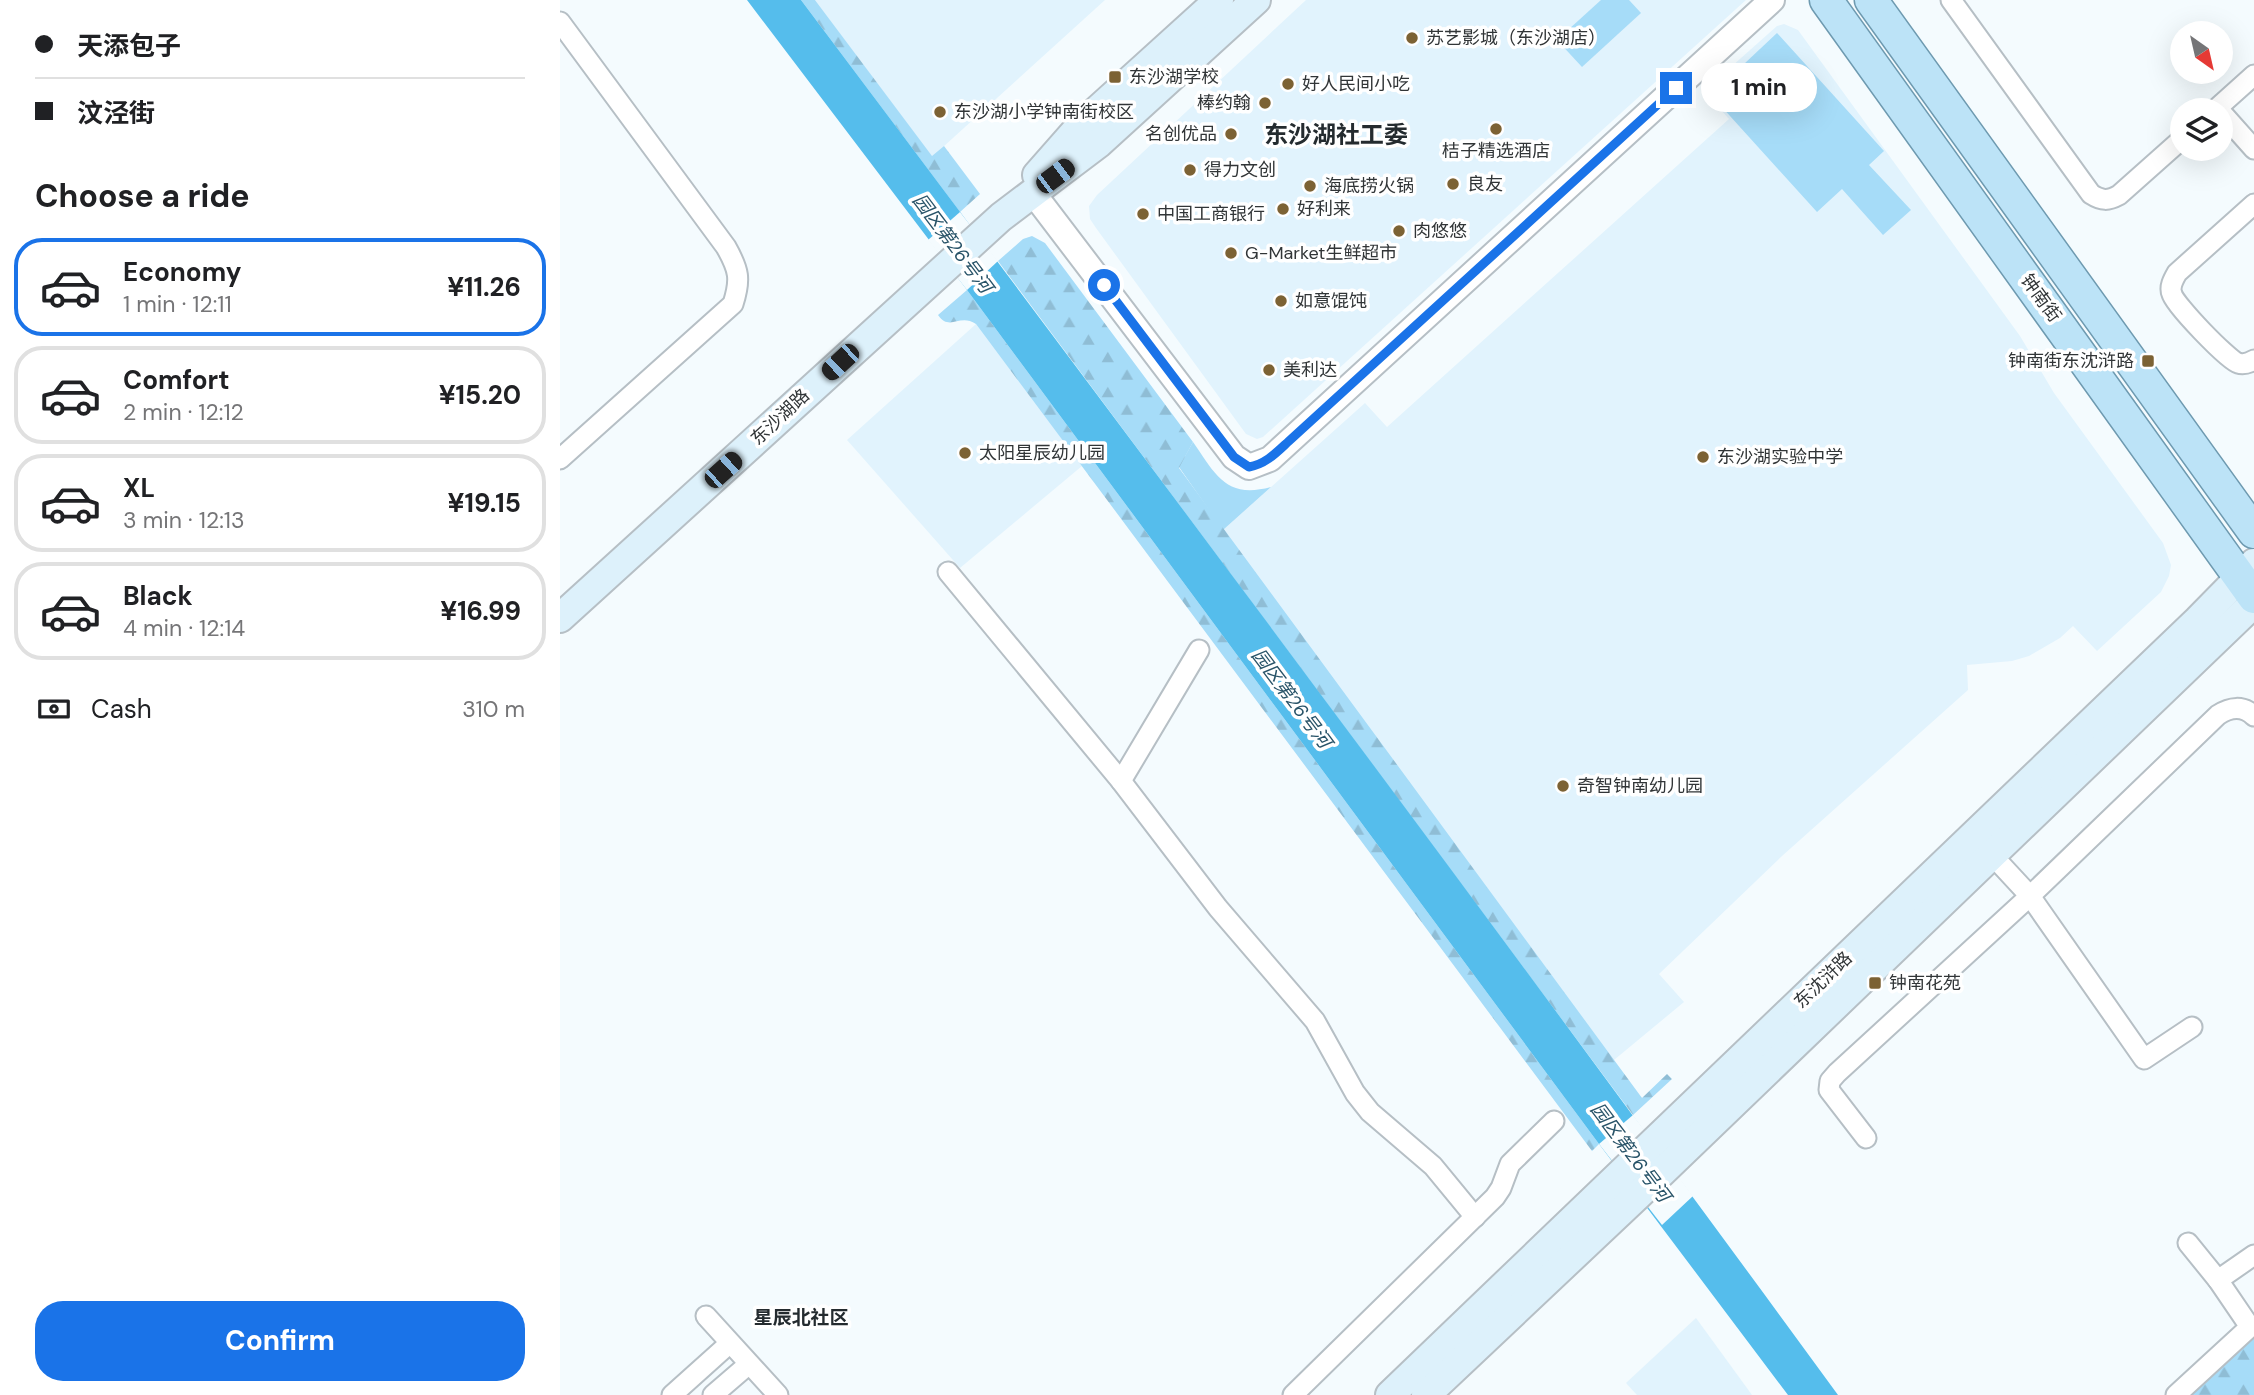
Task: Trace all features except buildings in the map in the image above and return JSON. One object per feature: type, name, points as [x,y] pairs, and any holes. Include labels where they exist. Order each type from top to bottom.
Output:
[{"type":"main road","name":"东沙湖路","points":[[1000,217],[1081,125],[1219,0]]},
{"type":"main road","name":"东沙湖路","points":[[560,618],[947,264],[1000,217],[1099,143],[1255,0]]},
{"type":"main road","name":"钟南街","points":[[1826,0],[2250,585]]},
{"type":"main road","name":"钟南街","points":[[1871,0],[2254,532]]},
{"type":"main road","name":"东沈浒路","points":[[1390,1395],[1630,1184],[1670,1165],[1992,855],[2250,585]]},
{"type":"main road","name":"东沈浒路","points":[[1426,1395],[1630,1184],[1653,1142],[2198,620],[2250,585]]},
{"type":"street","points":[[1033,193],[1234,457],[1249,467],[1256,466],[1280,450],[1772,0]]},
{"type":"street","points":[[1951,0],[2091,194],[2101,201],[2111,200],[2119,195],[2170,150]]},
{"type":"street","points":[[560,22],[726,247],[736,265],[739,285],[733,304],[560,459]]},
{"type":"street","points":[[2230,98],[2254,75]]},
{"type":"street","points":[[2233,126],[2254,149]]},
{"type":"street","points":[[2254,204],[2177,273],[2171,288],[2172,296],[2179,307],[2231,359],[2244,364],[2254,360]]},
{"type":"street","points":[[948,572],[1121,781],[1218,908],[1315,1021],[1355,1093],[1370,1112],[1433,1166],[1475,1217]]},
{"type":"street","points":[[1121,781],[1199,650]]},
{"type":"street","points":[[1866,1138],[1833,1097],[1829,1090],[1830,1081],[2030,896],[2218,715],[2227,709],[2241,708],[2254,716]]},
{"type":"street","points":[[1992,855],[2030,896],[2144,1059],[2192,1027]]},
{"type":"street","points":[[1293,1395],[1475,1217],[1502,1188],[1510,1164],[1554,1121]]},
{"type":"street","points":[[2176,1395],[2250,1327],[2218,1280],[2188,1243]]},
{"type":"street","points":[[2218,1280],[2254,1255]]},
{"type":"street","points":[[706,1316],[778,1395]]},
{"type":"street","points":[[672,1395],[730,1343]]},
{"type":"street","points":[[713,1395],[749,1364]]},
{"type":"shaded area","name":"东沙湖小学钟南街校区","points":[[815,0],[1105,0],[932,157]]},
{"type":"shaded area","points":[[1306,0],[1746,0],[1263,437],[1257,439],[1246,434],[1096,228],[1090,219],[1089,206],[1097,195]]},
{"type":"shaded area","name":"东沙湖实验中学","points":[[1784,24],[1798,30],[2020,336],[2054,393],[2163,543],[2171,565],[2161,592],[2097,651],[2073,626],[2060,638],[2029,656],[2012,661],[1967,665],[1968,690],[1782,856],[1659,974],[1684,1002],[1614,1060],[1223,530],[1365,403],[1387,427],[1729,119],[1704,91],[1777,26]]},
{"type":"shaded area","name":"太阳星辰幼儿园","points":[[976,324],[1082,466],[960,568],[847,440]]},
{"type":"shaded area","points":[[1696,1318],[1752,1395],[1637,1395],[1626,1383]]},
{"type":"green space","points":[[801,0],[815,0],[932,156],[944,146],[980,194],[960,212]]},
{"type":"green space","points":[[1601,0],[1629,0],[1641,13],[1582,67],[1557,40]]},
{"type":"green space","points":[[1777,33],[1884,151],[1869,165],[1911,210],[1883,235],[1842,189],[1817,212],[1711,95]]},
{"type":"green space","points":[[1032,236],[1045,243],[1193,442],[1179,468],[1642,1098],[1667,1074],[1672,1079],[1633,1115],[998,261],[1023,239]]},
{"type":"green space","points":[[967,290],[1599,1144],[1592,1151],[976,324],[965,320],[947,322],[938,315]]},
{"type":"green space","points":[[1193,442],[1216,474],[1233,487],[1256,490],[1271,487],[1223,530],[1179,467]]},
{"type":"green space","points":[[2254,1336],[2254,1395],[2191,1395]]},
{"type":"water","name":"园区第26号河","points":[[747,0],[801,0],[1322,696],[1838,1395],[1788,1395],[967,290]]},
{"type":"pier","points":[[960,212],[998,261],[967,290],[928,240]]},
{"type":"pier","points":[[1633,1115],[1693,1196],[1662,1225],[1599,1144]]},
{"type":"place","name":"苏艺影城（东沙湖店）","points":[[1412,38]]},
{"type":"place","name":"东沙湖学校","points":[[1115,77]]},
{"type":"place","name":"好人民间小吃","points":[[1288,84]]},
{"type":"place","name":"棒约翰","points":[[1265,103]]},
{"type":"place","name":"东沙湖小学钟南街校区","points":[[940,112]]},
{"type":"place","name":"桔子精选酒店","points":[[1496,129]]},
{"type":"place","name":"名创优品","points":[[1231,134]]},
{"type":"place","name":"得力文创","points":[[1190,170]]},
{"type":"place","name":"良友","points":[[1453,184]]},
{"type":"place","name":"海底捞火锅","points":[[1310,186]]},
{"type":"place","name":"好利来","points":[[1283,209]]},
{"type":"place","name":"中国工商银行","points":[[1143,214]]},
{"type":"place","name":"肉悠悠","points":[[1399,231]]},
{"type":"place","name":"G-Market生鲜超市","points":[[1231,253]]},
{"type":"place","name":"如意馄饨","points":[[1281,301]]},
{"type":"place","name":"钟南街东沈浒路","points":[[2148,361]]},
{"type":"place","name":"美利达","points":[[1269,370]]},
{"type":"place","name":"太阳星辰幼儿园","points":[[965,453]]},
{"type":"place","name":"东沙湖实验中学","points":[[1703,457]]},
{"type":"place","name":"奇智钟南幼儿园","points":[[1563,786]]},
{"type":"place","name":"钟南花苑","points":[[1875,983]]},
{"type":"district","name":"东沙湖社工委","points":[[1336,135]]},
{"type":"district","name":"星辰北社区","points":[[801,1317]]},
{"type":"route","points":[[1104,285],[1234,457],[1249,467],[1256,466],[1270,459],[1676,88]]}]
